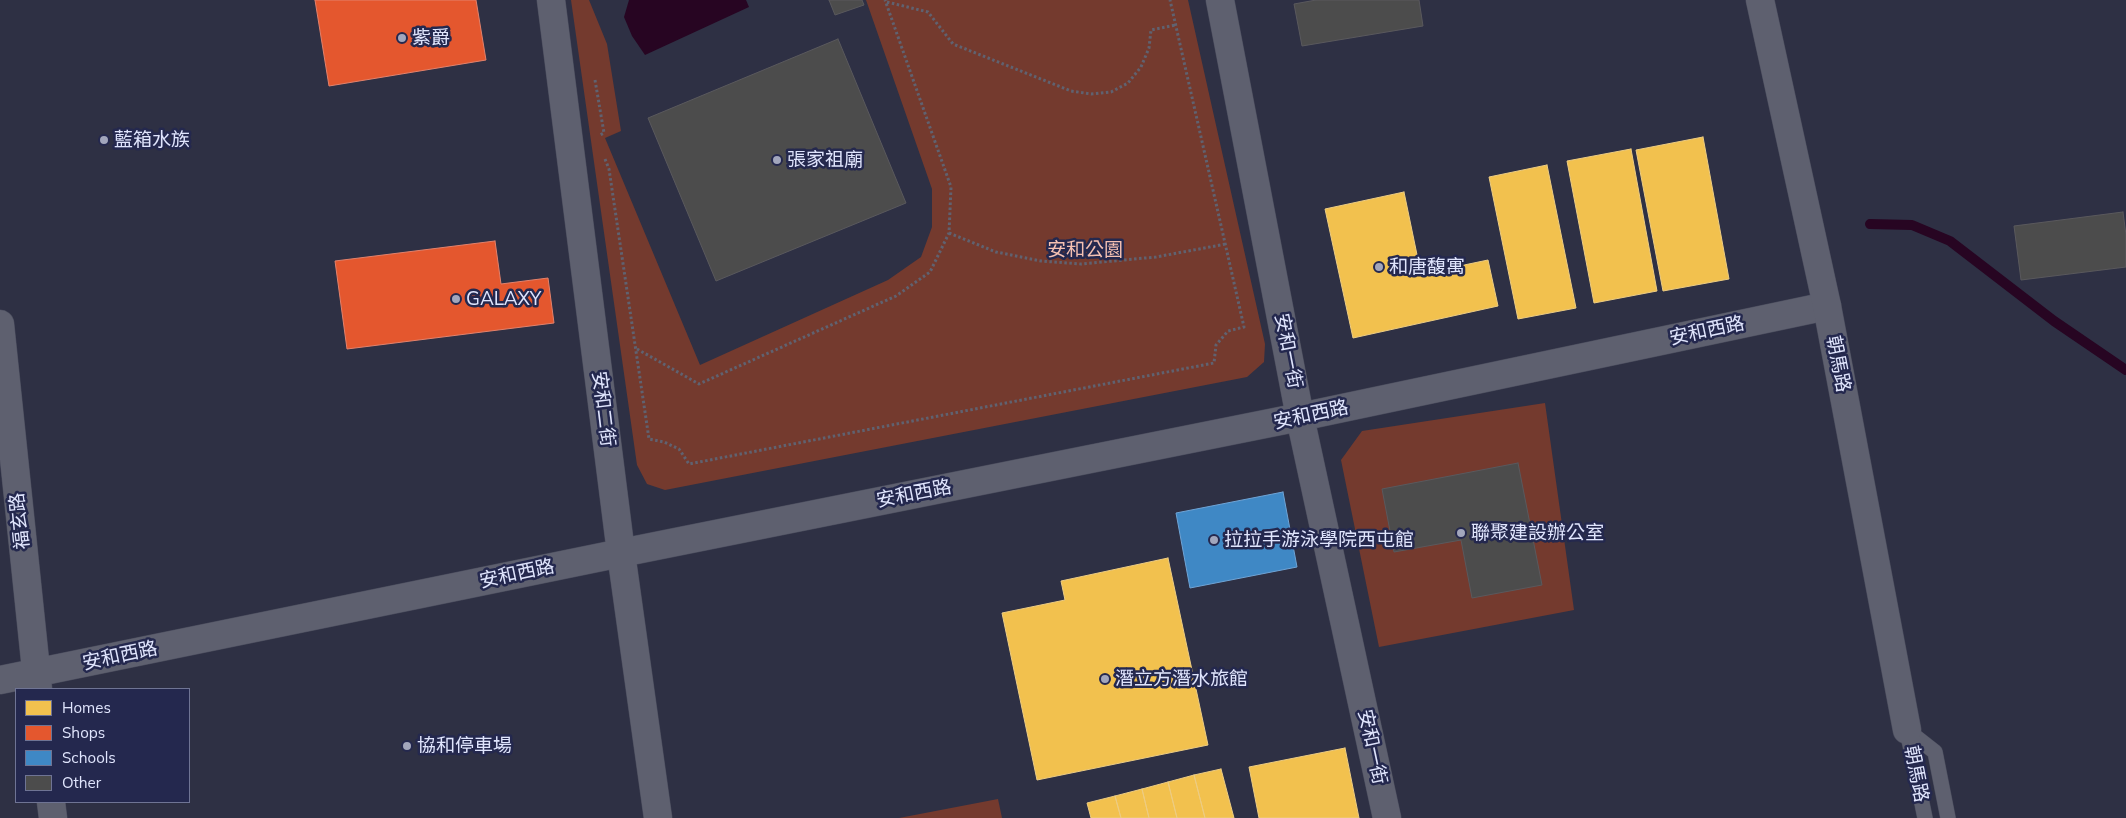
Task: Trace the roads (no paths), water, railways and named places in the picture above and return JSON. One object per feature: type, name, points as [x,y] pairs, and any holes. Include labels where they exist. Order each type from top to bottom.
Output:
[{"type":"street","name":"安和二街","points":[[551,0],[621,552],[658,818]]},
{"type":"street","name":"安和一街","points":[[1220,0],[1300,417],[1387,818]]},
{"type":"street","name":"朝馬路","points":[[1760,0],[1827,306],[1907,730]]},
{"type":"street","name":"安和西路","points":[[0,680],[37,681],[621,552],[1300,417],[1827,306]]},
{"type":"street","name":"福玄路","points":[[0,324],[37,681]]},
{"type":"street","points":[[51,803],[52,818]]},
{"type":"lane","name":"朝馬路","points":[[1907,730],[1925,818]]},
{"type":"lane","name":"朝馬路","points":[[1907,730],[1935,752],[1948,818]]},
{"type":"waterway","points":[[1870,224],[1912,225],[1950,241],[2054,321],[2126,370]]},
{"type":"place","name":"紫爵","points":[[402,38]]},
{"type":"place","name":"藍箱水族","points":[[104,140]]},
{"type":"place","name":"張家祖廟","points":[[777,160]]},
{"type":"place","name":"和唐馥寓","points":[[1379,267]]},
{"type":"place","name":"GALAXY","points":[[456,299]]},
{"type":"place","name":"聯聚建設辦公室","points":[[1461,533]]},
{"type":"place","name":"拉拉手游泳學院西屯館","points":[[1214,540]]},
{"type":"place","name":"潛立方潛水旅館","points":[[1105,679]]},
{"type":"place","name":"協和停車場","points":[[407,746]]},
{"type":"park label","name":"安和公園","points":[[1085,250]]}]
